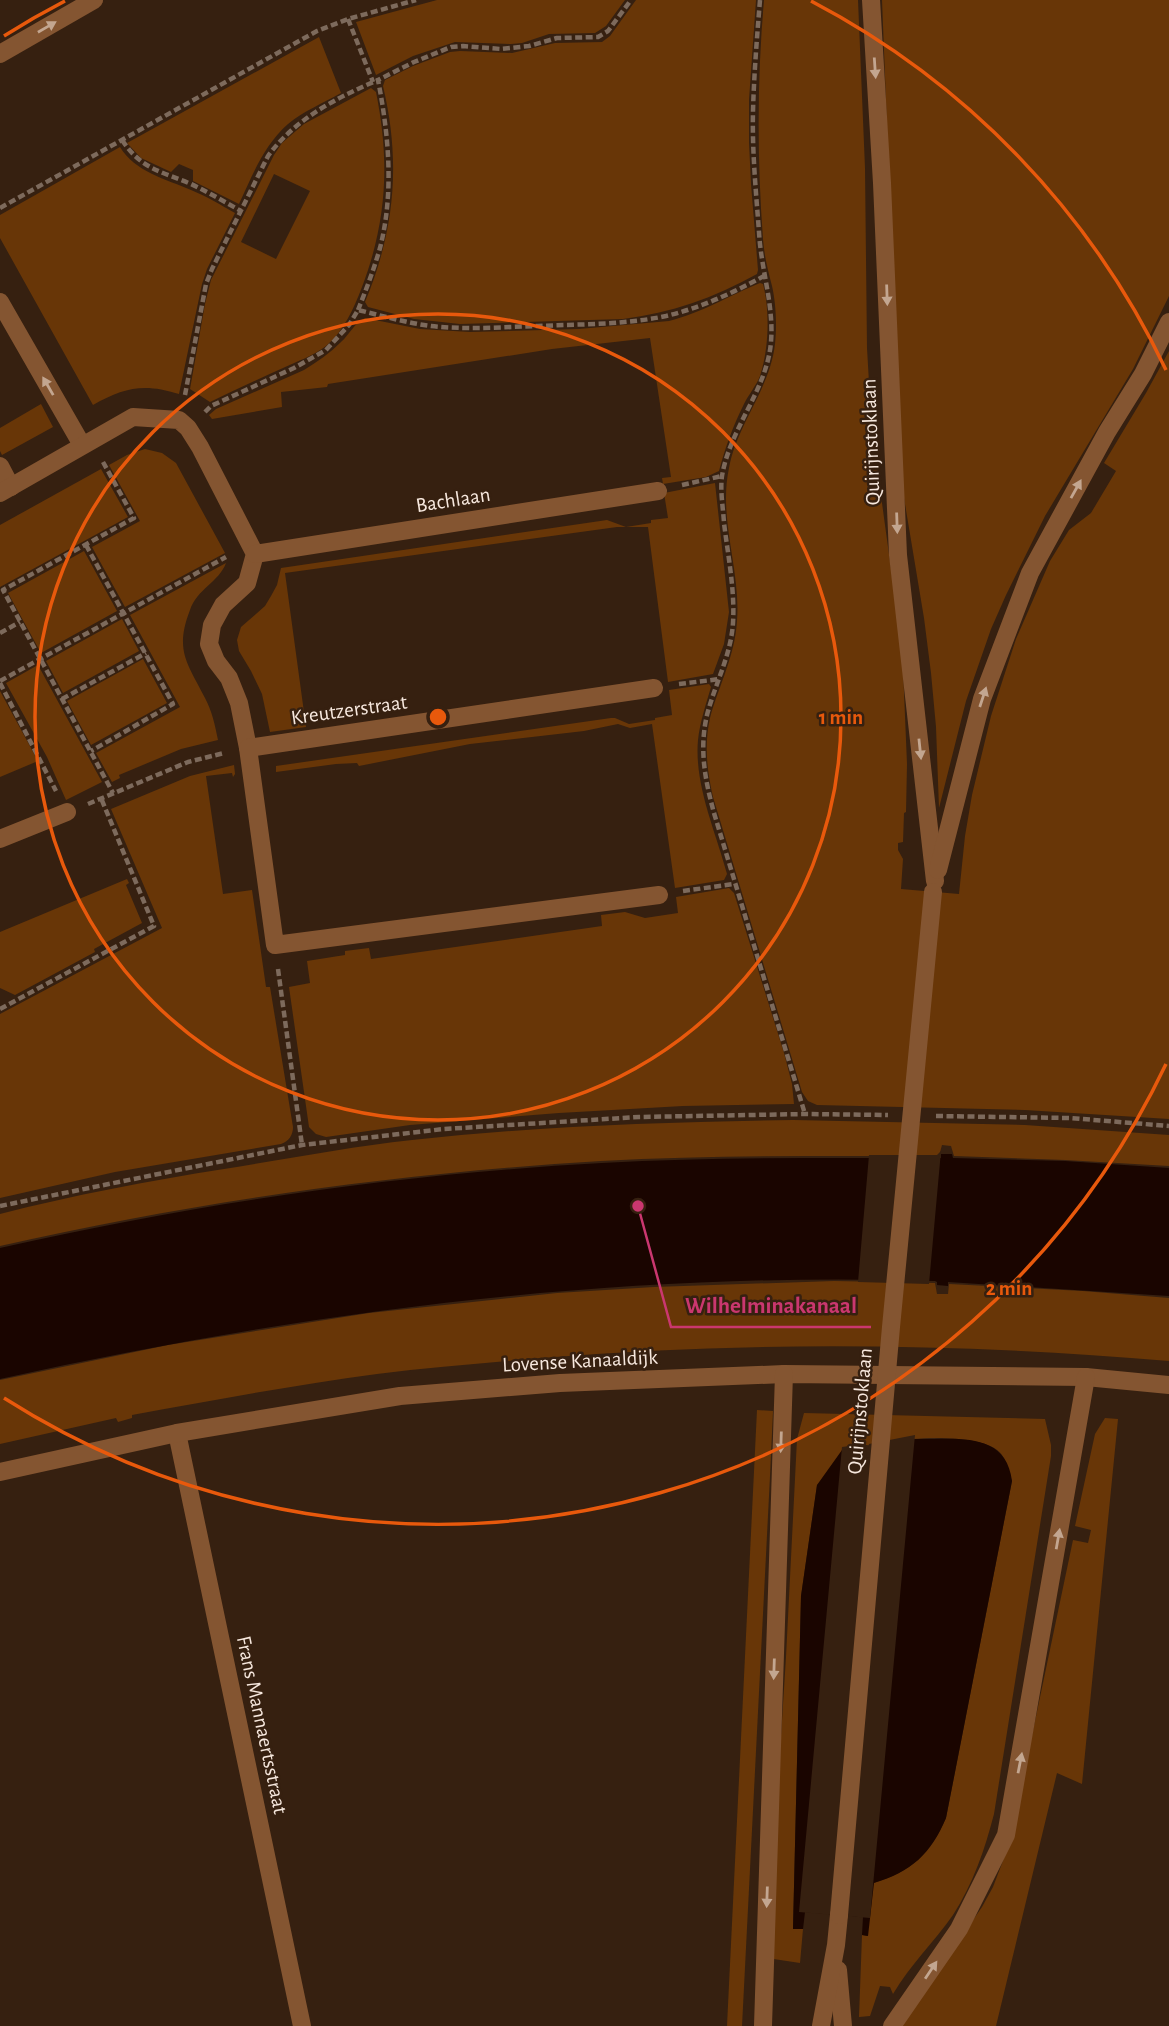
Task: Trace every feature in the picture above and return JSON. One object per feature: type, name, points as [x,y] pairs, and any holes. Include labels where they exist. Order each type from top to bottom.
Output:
[{"type":"street","points":[[0,54],[94,0]]},
{"type":"street","name":"Quirijnstoklaan","points":[[871,0],[883,183],[898,555],[934,886]]},
{"type":"street","points":[[0,302],[87,443]]},
{"type":"street","name":"Quirijnstoklaan","points":[[821,2026],[836,1945],[891,1326],[934,886],[982,699],[1030,573],[1107,432],[1143,374],[1169,322]]},
{"type":"street","points":[[0,466],[6,490],[133,417],[183,424],[200,447],[253,549],[247,583],[223,605],[212,625],[209,644],[215,661],[229,678],[239,704],[248,748],[275,945],[659,895]]},
{"type":"street","name":"Bachlaan","points":[[253,549],[658,491]]},
{"type":"street","name":"Kreutzerstraat","points":[[248,748],[654,688]]},
{"type":"street","points":[[0,839],[67,812]]},
{"type":"street","points":[[763,2026],[784,1374]]},
{"type":"street","name":"Lovense Kanaaldijk","points":[[0,1472],[177,1433],[400,1395],[560,1383],[784,1374],[1086,1377],[1169,1385]]},
{"type":"street","points":[[892,2026],[959,1929],[1006,1835],[1086,1377]]},
{"type":"street","name":"Frans Mannaertsstraat","points":[[177,1433],[302,2026]]},
{"type":"street","name":"Quirijnstoklaan","points":[[836,1945],[843,2026]]},
{"type":"path","points":[[0,208],[317,31],[348,19],[416,0]]},
{"type":"path","points":[[183,424],[206,284],[268,156],[290,130],[315,113],[375,81],[451,47],[501,49],[529,46],[557,38],[598,37],[608,31],[631,0]]},
{"type":"path","points":[[760,0],[753,111],[754,169],[760,252],[771,305],[771,343],[760,385],[735,433],[722,476],[733,611],[730,645],[708,713],[702,755],[705,782],[734,884],[805,1114]]},
{"type":"path","points":[[183,424],[211,406],[294,368],[326,350],[349,325],[358,310],[380,248],[388,191],[387,127],[375,81],[348,19]]},
{"type":"path","points":[[121,140],[132,155],[149,167],[190,184],[241,211]]},
{"type":"path","points":[[358,310],[404,322],[434,326],[597,324],[685,311],[726,295],[764,275]]},
{"type":"path","points":[[87,443],[134,518],[3,590],[113,793]]},
{"type":"path","points":[[658,491],[722,476]]},
{"type":"path","points":[[86,545],[173,704],[91,751]]},
{"type":"path","points":[[248,748],[188,762],[67,812],[0,682],[124,613],[253,549]]},
{"type":"path","points":[[0,633],[20,622]]},
{"type":"path","points":[[62,699],[146,653]]},
{"type":"path","points":[[654,688],[720,678]]},
{"type":"path","points":[[0,1009],[154,926],[101,798]]},
{"type":"path","points":[[659,895],[734,884]]},
{"type":"path","points":[[275,945],[302,1145]]},
{"type":"path","points":[[0,1206],[302,1145],[444,1129],[639,1117],[889,1115]]},
{"type":"path","points":[[930,1116],[1070,1118],[1169,1126]]},
{"type":"shaded area","points":[[437,0],[625,0],[606,26],[595,33],[549,34],[511,44],[455,42],[413,56],[376,75],[356,22]]},
{"type":"shaded area","points":[[636,0],[756,0],[749,142],[757,274],[692,303],[623,319],[460,324],[414,319],[368,307],[365,302],[383,249],[392,195],[392,142],[383,86],[385,80],[450,52],[512,53],[555,43],[602,42],[610,36]]},
{"type":"shaded area","points":[[764,0],[858,0],[870,400],[903,668],[907,764],[903,842],[898,843],[903,859],[901,889],[959,894],[972,795],[991,716],[1016,639],[1050,561],[1069,530],[1091,513],[1116,471],[1104,463],[1169,351],[1169,1119],[1025,1110],[817,1105],[808,1101],[802,1092],[713,797],[707,758],[710,718],[730,658],[737,621],[736,583],[726,506],[729,468],[739,436],[767,376],[776,337],[776,315],[764,245],[760,179],[759,90]]},
{"type":"shaded area","points":[[882,0],[1169,0],[1169,296],[1133,369],[1045,516],[1006,595],[966,701],[939,808],[931,673],[901,480]]},
{"type":"shaded area","points":[[319,37],[341,93],[300,115],[280,132],[259,161],[239,204],[193,181],[193,170],[179,164],[171,172],[141,158],[127,143]]},
{"type":"shaded area","points":[[371,88],[376,92],[383,142],[384,191],[370,263],[348,319],[326,346],[210,402],[190,389],[211,280],[274,155],[282,143],[304,124]],"holes":[[[274,174],[310,191],[276,259],[241,242]]]},
{"type":"shaded area","points":[[120,147],[126,156],[142,169],[202,195],[235,213],[202,284],[179,394],[156,389],[135,389],[115,394],[93,405],[0,238],[0,215]]},
{"type":"shaded area","points":[[763,284],[768,317],[763,365],[733,429],[719,471],[706,477],[663,484],[662,478],[671,477],[650,338],[552,349],[328,384],[327,387],[281,392],[282,407],[212,419],[209,415],[216,409],[319,361],[365,318],[420,329],[470,332],[579,329],[669,321]]},
{"type":"shaded area","points":[[41,404],[53,427],[2,455],[0,428]]},
{"type":"shaded area","points":[[145,449],[162,453],[176,463],[225,553],[125,607],[92,547],[140,521],[109,465]]},
{"type":"shaded area","points":[[101,469],[128,517],[0,587],[0,525]]},
{"type":"shaded area","points":[[715,483],[729,612],[724,644],[713,674],[668,682],[648,527],[626,527],[668,518],[664,493]]},
{"type":"shaded area","points":[[607,520],[626,527],[285,573],[306,727],[270,732],[262,694],[239,651],[237,640],[241,627],[265,606],[277,585],[281,568]]},
{"type":"shaded area","points":[[84,551],[117,611],[41,653],[8,593]]},
{"type":"shaded area","points":[[226,563],[223,570],[193,603],[183,636],[185,657],[210,708],[218,740],[181,749],[119,775],[120,778],[112,782],[96,753],[180,707],[130,615]]},
{"type":"shaded area","points":[[122,619],[139,651],[63,693],[46,661]]},
{"type":"shaded area","points":[[143,659],[167,703],[91,745],[67,701]]},
{"type":"shaded area","points":[[38,665],[102,782],[66,800],[47,757],[6,683]]},
{"type":"shaded area","points":[[709,684],[711,687],[698,740],[699,774],[727,874],[724,880],[675,888],[652,724],[630,728],[618,724],[584,731],[470,744],[359,766],[357,763],[336,764],[276,772],[276,766],[611,718],[629,724],[655,720],[672,715],[669,690]]},
{"type":"shaded area","points":[[0,691],[38,761],[0,777]]},
{"type":"shaded area","points":[[234,765],[233,777],[232,773],[206,776],[223,894],[252,890],[266,987],[270,987],[293,1127],[291,1135],[281,1144],[115,1172],[0,1198],[0,1014],[162,928],[111,809],[190,776]]},
{"type":"shaded area","points":[[127,879],[129,883],[126,885],[142,923],[15,995],[0,988],[0,932]]},
{"type":"shaded area","points":[[729,888],[734,893],[784,1053],[794,1104],[683,1106],[559,1113],[410,1125],[326,1137],[316,1134],[309,1127],[289,987],[310,983],[307,961],[369,948],[371,959],[602,926],[601,915],[625,912],[645,918],[678,913],[676,897]]},
{"type":"shaded area","points":[[793,1120],[1025,1125],[1169,1135],[1169,1166],[954,1156],[951,1146],[942,1145],[939,1156],[643,1159],[525,1166],[374,1181],[224,1202],[0,1246],[0,1214],[139,1184],[341,1150],[459,1135],[554,1128]]},
{"type":"shaded area","points":[[941,1154],[952,1154],[953,1158],[1065,1161],[1169,1168],[1169,1296],[948,1282],[948,1286],[937,1285],[935,1281],[817,1280],[582,1290],[348,1315],[115,1355],[0,1379],[0,1248],[224,1204],[450,1175],[644,1161],[941,1158]]},
{"type":"shaded area","points":[[834,1281],[935,1283],[937,1294],[948,1294],[949,1284],[1169,1298],[1169,1361],[1012,1351],[855,1346],[697,1349],[541,1358],[316,1383],[132,1415],[132,1418],[118,1422],[116,1418],[0,1444],[0,1380],[168,1345],[369,1313],[557,1293]]},
{"type":"shaded area","points":[[757,1410],[773,1411],[770,1476],[742,2026],[727,2026]]},
{"type":"shaded area","points":[[804,1413],[1045,1419],[1051,1445],[994,1814],[987,1840],[972,1879],[953,1915],[893,1994],[890,1987],[880,1986],[870,2016],[859,2017],[862,1935],[867,1936],[873,1883],[899,1873],[918,1859],[933,1842],[946,1818],[1012,1481],[1002,1455],[986,1444],[934,1438],[864,1445],[817,1485],[801,1596],[793,1928],[803,1929],[800,1963],[767,1958],[797,1439]]},
{"type":"shaded area","points":[[1105,1418],[1118,1419],[1082,1784],[1057,1773],[996,2026],[900,2026],[982,1907],[1009,1845],[1073,1540],[1088,1543],[1091,1530],[1075,1526],[1095,1434]]},
{"type":"shaded area","points":[[915,1439],[960,1439],[988,1445],[1000,1453],[1008,1464],[1012,1481],[946,1818],[934,1842],[918,1860],[899,1873],[874,1883],[868,1936],[862,1935],[863,1917],[805,1912],[803,1929],[793,1929],[801,1596],[817,1485],[842,1450],[862,1460],[891,1463],[893,1448],[871,1446]]},
{"type":"pier","points":[[941,1151],[929,1284],[858,1282],[869,1155],[937,1155]]},
{"type":"pier","points":[[915,1435],[870,1918],[799,1912],[842,1447],[864,1444],[867,1447],[866,1457],[888,1459],[889,1451],[870,1449],[869,1444]]},
{"type":"place","name":"Wilhelminakanaal","points":[[638,1206]]}]
